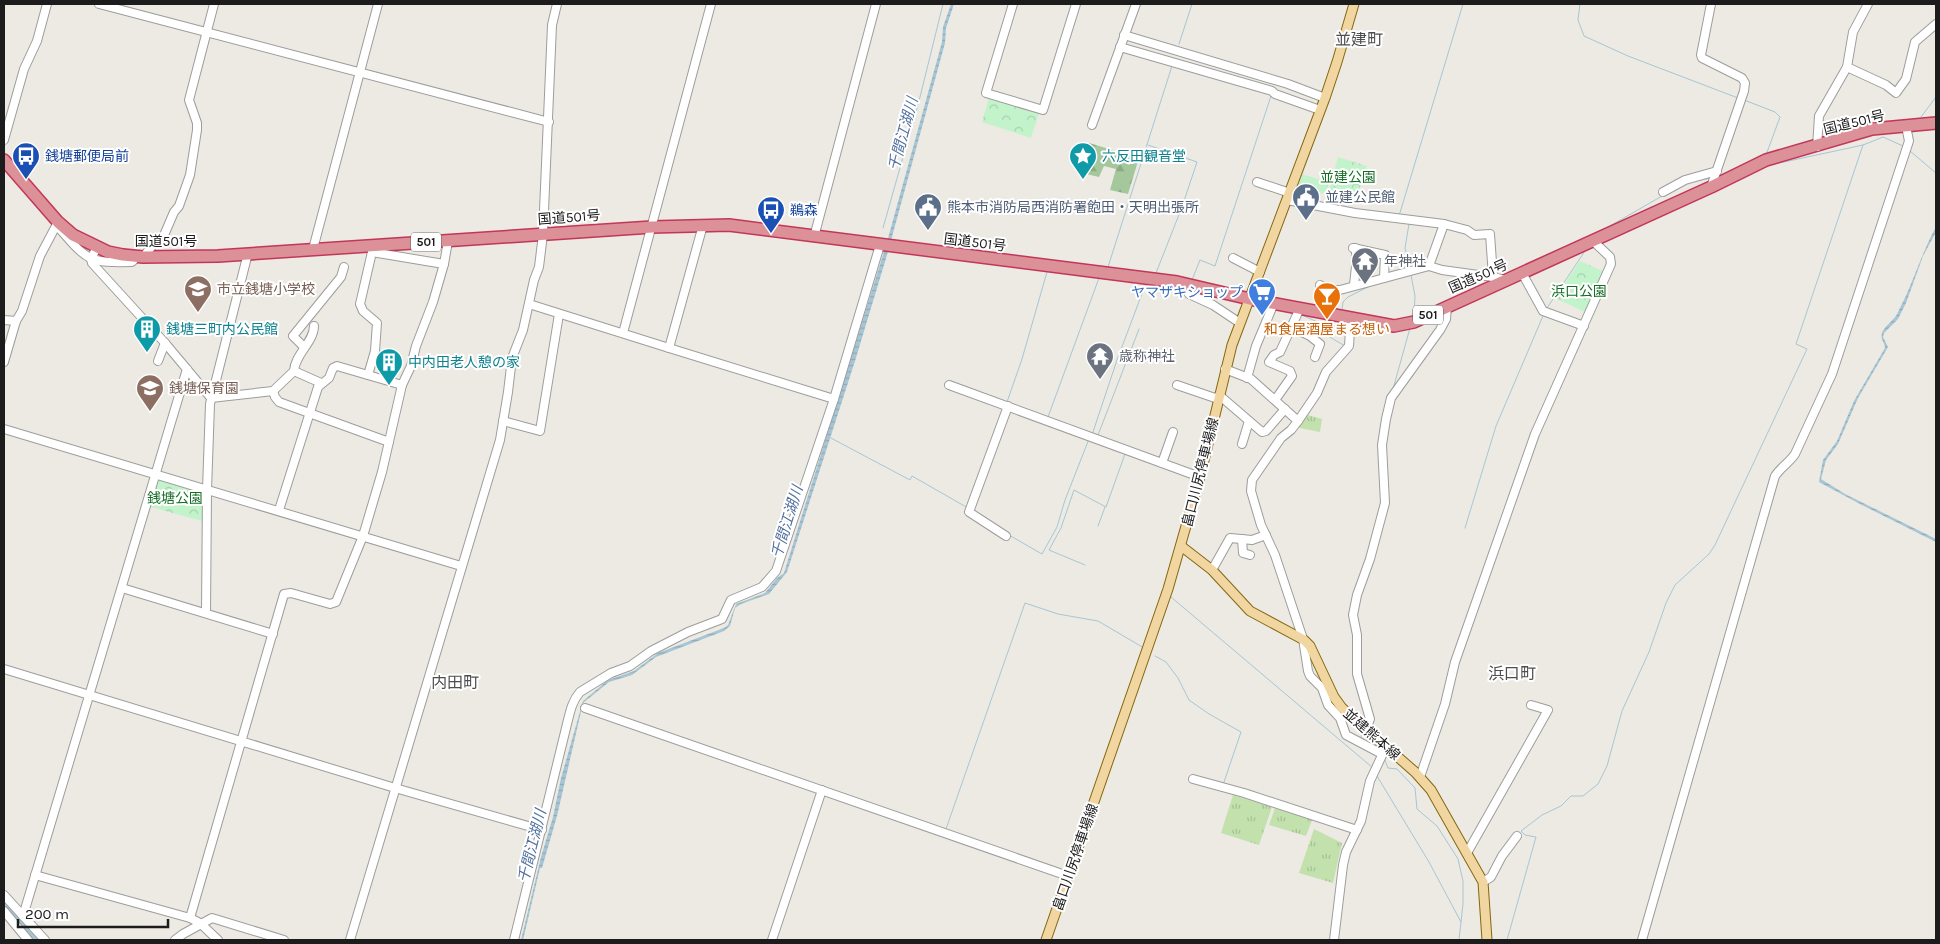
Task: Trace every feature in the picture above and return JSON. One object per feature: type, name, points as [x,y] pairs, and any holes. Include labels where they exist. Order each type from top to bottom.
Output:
[{"type":"highway","name":"国道501号","points":[[4,160],[57,223],[74,235],[108,252],[140,257],[218,256],[313,250],[372,249],[448,240],[652,227],[729,225],[1163,280],[1193,285],[1250,299],[1394,326],[1414,322],[1711,187],[1766,160],[1817,147],[1872,129],[1936,122]]},
{"type":"main road","name":"畠口川尻停車場線","points":[[1046,940],[1158,620],[1181,546],[1200,477],[1225,369],[1240,323],[1325,98],[1354,4]]},
{"type":"main road","name":"並建熊本線","points":[[1181,546],[1212,570],[1250,611],[1303,639],[1310,646],[1334,697],[1342,708],[1366,730],[1383,754],[1420,777],[1431,790],[1483,882],[1487,940]]},
{"type":"street","points":[[4,140],[24,69],[37,41],[47,4]]},
{"type":"street","points":[[99,4],[549,122]]},
{"type":"street","points":[[4,362],[16,320],[22,311],[40,256],[57,223],[80,253],[91,259],[111,262],[132,262],[162,240],[174,212],[179,206],[190,175],[197,123],[189,100],[214,4]]},
{"type":"street","points":[[313,250],[378,4]]},
{"type":"street","points":[[350,940],[500,440],[512,358],[524,330],[534,280],[539,267],[543,234],[552,25],[557,4]]},
{"type":"street","points":[[623,333],[711,4]]},
{"type":"street","points":[[814,237],[876,4]]},
{"type":"street","points":[[1013,4],[986,93],[1043,110],[1076,4]]},
{"type":"street","points":[[1092,125],[1136,4]]},
{"type":"street","points":[[1711,4],[1702,58],[1742,78],[1745,83],[1711,187]]},
{"type":"street","points":[[1817,147],[1819,116],[1847,67],[1853,32],[1868,4]]},
{"type":"street","points":[[1847,67],[1886,85],[1896,93],[1906,79],[1915,42],[1936,24]]},
{"type":"street","points":[[1124,35],[1288,84],[1325,98]]},
{"type":"street","points":[[1120,47],[1272,91],[1275,94],[1320,110]]},
{"type":"street","points":[[1642,940],[1775,476],[1795,454],[1832,374],[1909,141],[1906,126]]},
{"type":"street","points":[[1663,192],[1685,180],[1717,171]]},
{"type":"street","points":[[1258,182],[1288,196],[1355,212],[1444,224],[1467,230],[1474,234],[1490,234],[1493,277]]},
{"type":"street","points":[[1429,266],[1444,224]]},
{"type":"street","points":[[669,348],[703,225]]},
{"type":"street","points":[[190,918],[285,593],[330,604],[336,602],[363,536],[382,472],[402,385],[411,366],[444,264],[448,240]]},
{"type":"street","points":[[1420,777],[1445,704],[1455,662],[1535,434],[1611,264],[1610,257],[1593,241]]},
{"type":"street","points":[[514,940],[572,703],[580,692],[611,673],[630,666],[651,651],[688,632],[722,619],[731,600],[762,587],[776,571],[885,246]]},
{"type":"street","points":[[96,247],[91,259],[92,263],[165,343],[211,398]]},
{"type":"street","points":[[1354,285],[1357,258],[1354,248],[1385,255],[1384,278]]},
{"type":"street","points":[[368,375],[375,351],[377,323],[363,311],[360,304],[372,249],[444,264]]},
{"type":"street","points":[[206,613],[207,490],[211,398],[248,253]]},
{"type":"street","points":[[1233,258],[1260,272]]},
{"type":"street","points":[[1320,285],[1329,290],[1340,290],[1429,266],[1442,270],[1505,280]]},
{"type":"street","points":[[304,347],[293,336],[341,278],[344,267]]},
{"type":"street","points":[[1522,273],[1542,310],[1584,326]]},
{"type":"street","points":[[1317,311],[1329,290]]},
{"type":"street","points":[[1189,294],[1213,305],[1240,323]]},
{"type":"street","points":[[1247,378],[1254,354],[1274,303]]},
{"type":"street","points":[[529,304],[834,399]]},
{"type":"street","points":[[1366,730],[1370,719],[1358,674],[1357,635],[1353,615],[1357,595],[1370,559],[1385,503],[1382,445],[1386,419],[1391,398],[1440,330],[1446,319],[1447,306]]},
{"type":"street","points":[[1269,362],[1274,355],[1280,352],[1300,308]]},
{"type":"street","points":[[504,421],[540,430],[559,314]]},
{"type":"street","points":[[1334,940],[1346,852],[1361,821],[1370,781],[1383,754],[1346,735],[1340,718],[1328,705],[1319,683],[1310,676],[1303,639],[1275,555],[1261,525],[1250,490],[1252,480],[1281,438],[1291,430],[1317,392],[1326,372],[1349,346],[1350,330],[1347,317]]},
{"type":"street","points":[[4,320],[16,320]]},
{"type":"street","points":[[211,398],[228,398],[273,391],[294,371],[297,358],[314,332],[314,326]]},
{"type":"street","points":[[1291,327],[1310,336],[1320,344],[1315,357]]},
{"type":"street","points":[[158,361],[165,343]]},
{"type":"street","points":[[1254,354],[1290,371],[1292,376],[1275,400]]},
{"type":"street","points":[[278,510],[318,387],[329,378],[333,368],[338,366],[402,385]]},
{"type":"street","points":[[23,916],[187,369]]},
{"type":"street","points":[[1225,369],[1247,378],[1297,419]]},
{"type":"street","points":[[294,371],[321,383]]},
{"type":"street","points":[[949,385],[1200,477]]},
{"type":"street","points":[[1177,385],[1218,397],[1262,432],[1266,431],[1285,409]]},
{"type":"street","points":[[273,391],[279,402],[388,442]]},
{"type":"street","points":[[1006,536],[969,512],[1008,406]]},
{"type":"street","points":[[1242,444],[1249,421]]},
{"type":"street","points":[[4,430],[461,566]]},
{"type":"street","points":[[1162,463],[1173,432]]},
{"type":"street","points":[[1212,570],[1230,538],[1252,540],[1266,535]]},
{"type":"street","points":[[1242,539],[1243,553],[1250,555]]},
{"type":"street","points":[[122,588],[273,634]]},
{"type":"street","points":[[4,669],[395,788],[542,830]]},
{"type":"street","points":[[1467,854],[1548,710],[1532,705]]},
{"type":"street","points":[[585,708],[1068,876]]},
{"type":"street","points":[[1193,779],[1244,793],[1357,830]]},
{"type":"street","points":[[772,940],[822,790]]},
{"type":"street","points":[[1483,882],[1491,878],[1502,856],[1518,836]]},
{"type":"street","points":[[35,875],[190,918],[218,940]]},
{"type":"street","points":[[4,895],[45,940]]},
{"type":"street","points":[[4,911],[28,940]]},
{"type":"street","points":[[175,940],[212,918],[284,940]]},
{"type":"green space","points":[[989,97],[1039,113],[1031,138],[982,122]]},
{"type":"green space","points":[[1089,143],[1139,158],[1128,194],[1110,190],[1116,169],[1104,166],[1099,177],[1082,173]]},
{"type":"green space","name":"並建公園","points":[[1338,157],[1367,166],[1355,203],[1328,195]]},
{"type":"green space","points":[[1301,174],[1329,182],[1325,194],[1297,185]]},
{"type":"green space","name":"浜口公園","points":[[1580,261],[1605,272],[1587,313],[1555,298]]},
{"type":"green space","points":[[1304,414],[1322,419],[1320,432],[1295,427]]},
{"type":"green space","name":"銭塘公園","points":[[157,476],[205,491],[205,519],[202,521],[147,506]]},
{"type":"green space","points":[[1233,795],[1272,807],[1259,845],[1221,833]]},
{"type":"green space","points":[[1275,808],[1312,820],[1306,836],[1269,825]]},
{"type":"green space","points":[[1314,829],[1342,843],[1333,883],[1299,873]]},
{"type":"water","points":[[951,4],[954,4],[946,28],[945,43],[887,255],[787,572],[769,594],[735,608],[730,626],[724,631],[656,657],[632,675],[609,682],[583,703],[557,816],[542,868],[540,868],[523,940],[521,940],[541,857],[553,817],[561,778],[583,701],[608,680],[634,671],[658,653],[724,628],[728,625],[736,604],[765,593],[777,578],[784,573],[887,242],[942,42],[943,27]]},
{"type":"water","points":[[1936,227],[1936,232],[1923,256],[1906,303],[1898,319],[1884,333],[1883,337],[1888,347],[1858,398],[1838,444],[1826,460],[1821,479],[1845,494],[1936,539],[1936,542],[1819,482],[1823,460],[1837,441],[1854,401],[1885,348],[1882,333],[1897,315],[1926,248]]},
{"type":"waterway","name":"千間江湖川","points":[[883,228],[920,97],[943,4]]},
{"type":"waterway","points":[[1179,44],[1192,4]]},
{"type":"waterway","points":[[1399,216],[1463,4]]},
{"type":"waterway","points":[[1580,4],[1578,20],[1584,36],[1628,56],[1738,98]]},
{"type":"waterway","points":[[1108,267],[1172,66]]},
{"type":"waterway","points":[[1192,280],[1200,260],[1215,266],[1271,96]]},
{"type":"waterway","points":[[1921,117],[1936,97]]},
{"type":"waterway","points":[[1744,100],[1775,112],[1780,117],[1766,155]]},
{"type":"waterway","points":[[1770,165],[1863,145],[1883,137],[1903,146]]},
{"type":"waterway","points":[[1148,145],[1197,162],[1182,207],[1156,273]]},
{"type":"waterway","points":[[1507,940],[1536,837],[1525,835],[1521,831],[1542,815],[1561,806],[1571,796],[1583,796],[1598,784],[1607,766],[1622,711],[1649,652],[1666,603],[1675,585],[1709,554],[1715,545],[1807,349],[1796,344],[1863,145]]},
{"type":"waterway","points":[[1910,151],[1936,173]]},
{"type":"waterway","points":[[1677,188],[1690,182],[1711,178]]},
{"type":"waterway","points":[[1603,230],[1662,196]]},
{"type":"waterway","points":[[1409,224],[1405,248],[1410,269]]},
{"type":"waterway","points":[[1547,308],[1585,251]]},
{"type":"waterway","points":[[1007,402],[1022,359],[1047,272]]},
{"type":"waterway","points":[[1411,275],[1415,296],[1414,315]]},
{"type":"waterway","points":[[1091,433],[1048,417],[1099,278]]},
{"type":"waterway","points":[[1092,435],[1117,360],[1143,291],[1148,283]]},
{"type":"waterway","points":[[1342,310],[1343,302],[1348,297],[1370,286]]},
{"type":"waterway","points":[[1302,315],[1322,324],[1328,336],[1345,346]]},
{"type":"waterway","points":[[1465,528],[1496,426],[1543,316]]},
{"type":"waterway","points":[[1393,389],[1410,328]]},
{"type":"waterway","points":[[1096,434],[1098,435],[1139,329]]},
{"type":"waterway","points":[[951,381],[1045,416]]},
{"type":"waterway","points":[[1310,396],[1315,389]]},
{"type":"waterway","points":[[829,437],[910,480],[912,476],[968,508]]},
{"type":"waterway","points":[[1009,535],[1042,554],[1057,527],[1065,500],[1089,439]]},
{"type":"waterway","points":[[1379,448],[1380,479]]},
{"type":"waterway","points":[[1085,565],[1049,550],[1061,528],[1074,490],[1106,507],[1125,454]]},
{"type":"waterway","points":[[1098,526],[1105,507]]},
{"type":"waterway","points":[[1171,597],[1373,768]]},
{"type":"waterway","points":[[946,829],[1025,603],[1058,614],[1098,621],[1144,648]]},
{"type":"waterway","points":[[1155,656],[1166,662],[1178,678],[1189,700],[1241,732],[1223,785]]},
{"type":"waterway","points":[[1361,739],[1362,730]]},
{"type":"waterway","points":[[1384,758],[1388,768],[1397,769],[1415,788],[1417,809],[1437,826],[1458,859],[1463,881],[1463,904],[1459,940]]},
{"type":"waterway","points":[[1377,776],[1429,862],[1461,922]]},
{"type":"waterway","points":[[4,904],[35,940]]},
{"type":"place","name":"銭塘郵便局前","points":[[26,180]]},
{"type":"place","name":"六反田観音堂","points":[[1083,180]]},
{"type":"place","name":"並建公民館","points":[[1306,221]]},
{"type":"place","name":"熊本市消防局西消防署飽田・天明出張所","points":[[928,231]]},
{"type":"place","name":"鵜森","points":[[771,234]]},
{"type":"place","name":"年神社","points":[[1365,285]]},
{"type":"place","name":"市立銭塘小学校","points":[[198,313]]},
{"type":"place","name":"ヤマザキショップ","points":[[1262,316]]},
{"type":"place","name":"和食居酒屋まる想い","points":[[1327,320]]},
{"type":"place","name":"銭塘三町内公民館","points":[[147,353]]},
{"type":"place","name":"歳称神社","points":[[1100,380]]},
{"type":"place","name":"中内田老人憩の家","points":[[389,386]]},
{"type":"place","name":"銭塘保育園","points":[[150,412]]},
{"type":"district","name":"並建町","points":[[1359,39]]},
{"type":"district","name":"浜口町","points":[[1512,673]]},
{"type":"district","name":"内田町","points":[[455,682]]}]
